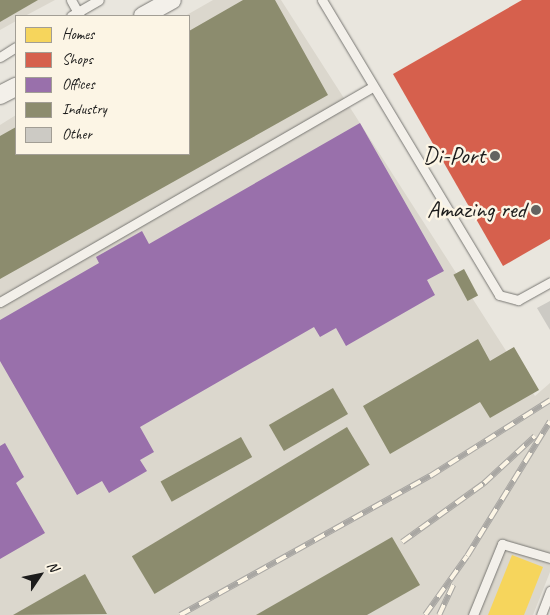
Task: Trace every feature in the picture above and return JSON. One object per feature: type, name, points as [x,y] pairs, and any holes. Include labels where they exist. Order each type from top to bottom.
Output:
[{"type":"street","points":[[145,15],[172,0]]},
{"type":"street","points":[[0,95],[15,88]]},
{"type":"lane","points":[[71,0],[76,15],[99,0]]},
{"type":"lane","points":[[322,0],[372,87],[498,295],[518,300],[550,282]]},
{"type":"lane","points":[[0,57],[15,48]]},
{"type":"lane","points":[[0,302],[372,87]]},
{"type":"lane","points":[[473,615],[502,544],[550,558]]},
{"type":"lane","points":[[541,615],[550,592]]},
{"type":"shaded area","points":[[0,0],[55,0],[27,15],[15,15],[15,22],[0,30]]},
{"type":"shaded area","points":[[213,0],[281,0],[535,396],[550,383],[550,572],[533,615],[0,615],[0,125],[15,116],[15,155],[190,155],[190,15],[187,15]]},
{"type":"building: Homes","points":[[512,555],[543,567],[524,615],[488,615]]},
{"type":"building: Shops","name":"Di-Port","points":[[522,0],[550,0],[550,239],[503,266],[393,74]]},
{"type":"building: Offices","points":[[360,123],[444,271],[427,280],[435,295],[346,346],[336,328],[320,337],[314,327],[140,427],[154,452],[140,460],[147,471],[109,493],[102,481],[77,495],[0,361],[0,320],[99,263],[96,257],[142,231],[149,244]]},
{"type":"building: Offices","points":[[5,443],[24,477],[16,483],[45,533],[0,559],[0,446]]},
{"type":"building: Industry","points":[[0,0],[38,0],[0,22]]},
{"type":"building: Industry","points":[[243,0],[275,0],[328,95],[0,279],[0,136],[15,128],[15,155],[190,155],[190,30]]},
{"type":"building: Industry","points":[[464,269],[478,295],[467,301],[453,275]]},
{"type":"building: Industry","points":[[478,339],[490,361],[514,347],[539,390],[490,418],[480,402],[390,454],[363,406]]},
{"type":"building: Industry","points":[[333,388],[348,414],[284,451],[269,425]]},
{"type":"building: Industry","points":[[347,427],[370,465],[155,594],[132,556]]},
{"type":"building: Industry","points":[[241,437],[252,457],[172,502],[161,482]]},
{"type":"building: Industry","points":[[392,537],[420,585],[367,615],[256,615]]},
{"type":"building: Industry","points":[[85,574],[107,614],[13,615]]},
{"type":"building: Other","points":[[550,301],[550,330],[537,308]]},
{"type":"railway","points":[[180,615],[430,476],[550,400]]},
{"type":"railway","points":[[425,615],[467,556],[550,421]]},
{"type":"railway","points":[[402,542],[484,483],[535,436]]},
{"type":"railway","points":[[439,615],[453,585]]},
{"type":"place","name":"Di-Port","points":[[495,156]]},
{"type":"place","name":"Amazing red","points":[[536,210]]}]
